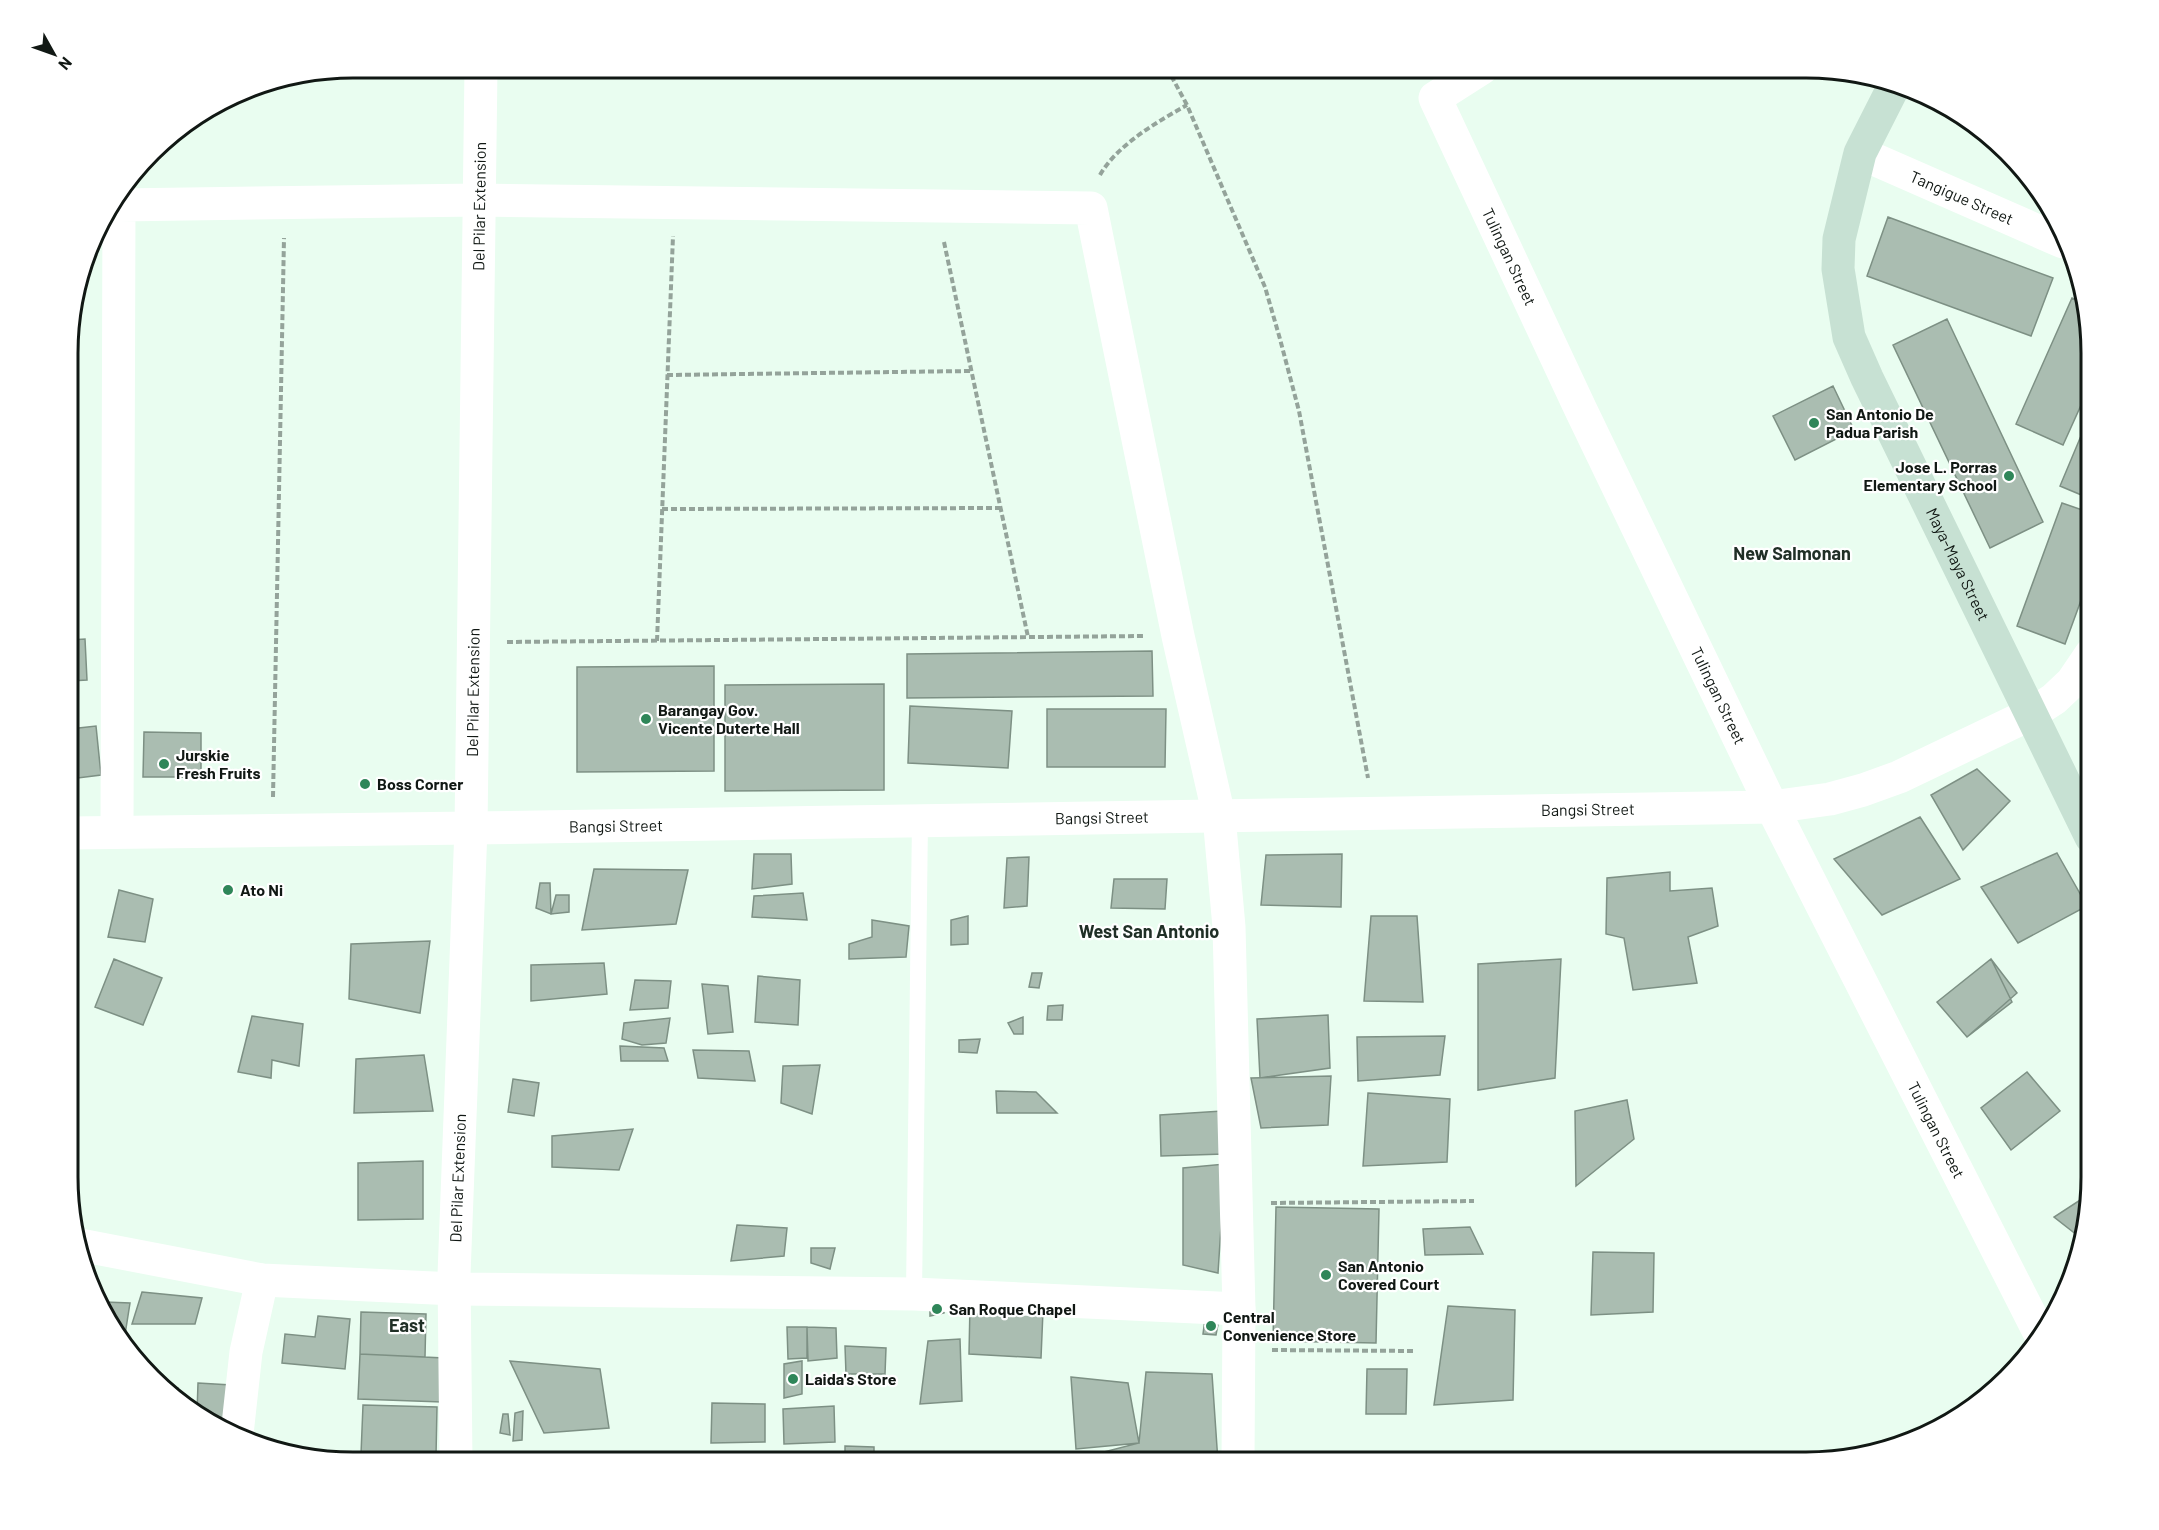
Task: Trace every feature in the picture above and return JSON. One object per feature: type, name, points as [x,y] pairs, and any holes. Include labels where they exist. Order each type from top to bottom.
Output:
[{"type":"street","name":"Del Pilar Extension","points":[[456,1452],[454,1275],[471,828],[481,78]]},
{"type":"street","name":"Tulingan Street","points":[[1467,78],[1436,98],[1580,408],[1772,807],[2037,1327]]},
{"type":"street","name":"Maya-Maya Street","points":[[1891,92],[1860,153],[1839,240],[1838,269],[1849,337],[2081,816]]},
{"type":"street","name":"Tangigue Street","points":[[1860,153],[2056,239]]},
{"type":"street","points":[[121,205],[478,200],[1091,208],[1178,636],[1218,816],[1229,927],[1239,1309],[1238,1452]]},
{"type":"street","points":[[117,832],[119,208]]},
{"type":"street","name":"Bangsi Street","points":[[78,833],[1218,816],[1374,811],[1772,807],[1830,799],[1899,777],[2031,714],[2054,699],[2072,682],[2081,669]]},
{"type":"street","points":[[87,1246],[262,1280],[455,1289],[914,1293],[1239,1309]]},
{"type":"street","points":[[238,1427],[246,1353],[262,1280]]},
{"type":"lane","points":[[914,1293],[920,820]]},
{"type":"path","points":[[1172,78],[1187,105],[1265,287],[1280,339],[1299,411],[1374,811]]},
{"type":"path","points":[[1091,208],[1094,190],[1101,172],[1112,159],[1150,126],[1187,105]]},
{"type":"path","points":[[273,830],[284,201]]},
{"type":"path","points":[[657,640],[674,202]]},
{"type":"path","points":[[936,206],[1028,637]]},
{"type":"path","points":[[667,375],[971,371]]},
{"type":"path","points":[[662,509],[1000,508]]},
{"type":"path","points":[[473,642],[1178,636]]},
{"type":"path","points":[[1236,1203],[1474,1201]]},
{"type":"path","points":[[1238,1350],[1413,1351]]},
{"type":"building","points":[[1888,217],[2053,278],[2031,336],[1867,276]]},
{"type":"building","points":[[2072,298],[2076,300],[2081,353],[2081,405],[2063,445],[2016,424]]},
{"type":"building","points":[[1947,319],[2043,522],[1990,548],[1893,345]]},
{"type":"building","name":"San Antonio De Padua Parish","points":[[1833,386],[1854,430],[1795,460],[1773,416]]},
{"type":"building","points":[[2081,436],[2081,495],[2060,486]]},
{"type":"building","points":[[2062,503],[2081,510],[2081,600],[2065,644],[2017,626]]},
{"type":"building","points":[[78,639],[85,639],[87,680],[78,681]]},
{"type":"building","points":[[1152,651],[1153,696],[907,698],[907,654]]},
{"type":"building","name":"Barangay Gov. Vicente Duterte Hall","points":[[714,666],[714,771],[577,772],[577,667]]},
{"type":"building","points":[[884,684],[884,790],[725,791],[725,685]]},
{"type":"building","points":[[910,706],[1012,711],[1008,768],[908,763]]},
{"type":"building","points":[[1047,709],[1166,709],[1165,767],[1047,767]]},
{"type":"building","points":[[96,726],[101,775],[78,778],[78,728]]},
{"type":"building","points":[[144,732],[201,733],[201,777],[143,777]]},
{"type":"building","points":[[1977,769],[2010,801],[1963,850],[1931,795]]},
{"type":"building","points":[[1920,817],[1960,879],[1882,915],[1834,859]]},
{"type":"building","points":[[2057,853],[2081,895],[2081,909],[2018,943],[1981,887]]},
{"type":"building","points":[[754,854],[791,854],[792,884],[752,889]]},
{"type":"building","points":[[1342,854],[1341,907],[1261,905],[1266,855]]},
{"type":"building","points":[[1029,857],[1027,906],[1004,908],[1007,858]]},
{"type":"building","points":[[594,869],[688,870],[676,924],[582,930]]},
{"type":"building","points":[[1670,872],[1670,891],[1712,888],[1718,926],[1688,937],[1697,983],[1633,990],[1624,938],[1606,934],[1607,878]]},
{"type":"building","points":[[1114,879],[1167,879],[1165,909],[1111,908]]},
{"type":"building","points":[[540,883],[550,883],[551,914],[536,908]]},
{"type":"building","points":[[119,890],[153,899],[145,942],[108,937]]},
{"type":"building","points":[[803,893],[807,920],[752,917],[754,896]]},
{"type":"building","points":[[556,895],[569,895],[569,912],[551,914]]},
{"type":"building","points":[[968,916],[968,944],[951,945],[951,920]]},
{"type":"building","points":[[1371,916],[1417,916],[1423,1002],[1364,1001]]},
{"type":"building","points":[[872,920],[909,926],[906,957],[849,959],[849,944],[872,937]]},
{"type":"building","points":[[430,941],[420,1013],[349,999],[351,944]]},
{"type":"building","points":[[114,959],[162,978],[143,1025],[95,1007]]},
{"type":"building","points":[[1561,959],[1555,1078],[1478,1090],[1478,964]]},
{"type":"building","points":[[1991,959],[2012,1002],[1967,1037],[1937,1002]]},
{"type":"building","points":[[1991,959],[2017,993],[1967,1037],[1937,1002]]},
{"type":"building","points":[[604,963],[607,994],[531,1001],[531,965]]},
{"type":"building","points":[[1032,973],[1042,973],[1039,988],[1029,987]]},
{"type":"building","points":[[758,976],[800,980],[798,1025],[755,1022]]},
{"type":"building","points":[[635,980],[671,981],[668,1008],[630,1010]]},
{"type":"building","points":[[702,984],[728,986],[733,1032],[708,1034]]},
{"type":"building","points":[[1063,1005],[1062,1020],[1047,1020],[1048,1006]]},
{"type":"building","points":[[1328,1015],[1330,1068],[1260,1078],[1257,1019]]},
{"type":"building","points":[[252,1016],[303,1024],[299,1066],[272,1060],[271,1078],[238,1072]]},
{"type":"building","points":[[1023,1017],[1023,1034],[1014,1034],[1008,1023]]},
{"type":"building","points":[[670,1018],[666,1043],[642,1045],[622,1039],[624,1023]]},
{"type":"building","points":[[1445,1036],[1440,1075],[1358,1081],[1357,1037]]},
{"type":"building","points":[[980,1039],[977,1053],[959,1052],[959,1040]]},
{"type":"building","points":[[620,1046],[664,1048],[668,1061],[621,1061]]},
{"type":"building","points":[[693,1050],[749,1051],[755,1081],[698,1078]]},
{"type":"building","points":[[424,1055],[433,1111],[354,1113],[356,1059]]},
{"type":"building","points":[[820,1065],[812,1114],[781,1103],[783,1066]]},
{"type":"building","points":[[2027,1072],[2060,1111],[2011,1150],[1981,1108]]},
{"type":"building","points":[[1331,1076],[1328,1125],[1261,1128],[1251,1078]]},
{"type":"building","points":[[513,1079],[539,1083],[534,1116],[508,1112]]},
{"type":"building","points":[[996,1091],[1036,1092],[1057,1113],[997,1113]]},
{"type":"building","points":[[1368,1093],[1450,1099],[1447,1162],[1363,1166]]},
{"type":"building","points":[[1627,1100],[1634,1139],[1576,1186],[1575,1111]]},
{"type":"building","points":[[1222,1111],[1224,1154],[1161,1156],[1160,1115]]},
{"type":"building","points":[[633,1129],[619,1170],[552,1167],[552,1136]]},
{"type":"building","points":[[423,1161],[423,1219],[358,1220],[358,1163]]},
{"type":"building","points":[[1225,1164],[1218,1273],[1183,1265],[1183,1168]]},
{"type":"building","points":[[2080,1200],[2075,1234],[2054,1217]]},
{"type":"building","name":"San Antonio Covered Court","points":[[1276,1207],[1379,1209],[1376,1343],[1273,1341]]},
{"type":"building","points":[[737,1225],[787,1228],[784,1256],[731,1261]]},
{"type":"building","points":[[1470,1227],[1483,1254],[1425,1255],[1423,1229]]},
{"type":"building","points":[[811,1248],[835,1248],[830,1269],[811,1263]]},
{"type":"building","points":[[1593,1252],[1654,1253],[1653,1312],[1591,1315]]},
{"type":"building","points":[[142,1292],[202,1298],[195,1324],[132,1324]]},
{"type":"building","points":[[108,1302],[130,1303],[125,1332]]},
{"type":"building","name":"San Roque Chapel","points":[[944,1303],[944,1313],[930,1316],[930,1304]]},
{"type":"building","points":[[970,1305],[1043,1311],[1041,1358],[969,1354]]},
{"type":"building","points":[[1448,1306],[1515,1310],[1513,1400],[1434,1405]]},
{"type":"building","points":[[361,1312],[426,1314],[425,1357],[360,1354]]},
{"type":"building","points":[[318,1316],[350,1319],[345,1369],[282,1363],[285,1334],[315,1337]]},
{"type":"building","name":"Central Convenience Store","points":[[1205,1319],[1219,1319],[1216,1335],[1203,1334]]},
{"type":"building","points":[[787,1327],[807,1327],[807,1358],[788,1359]]},
{"type":"building","points":[[807,1327],[836,1328],[837,1358],[808,1361]]},
{"type":"building","points":[[960,1339],[962,1401],[920,1404],[928,1341]]},
{"type":"building","points":[[845,1346],[886,1348],[885,1374],[846,1374]]},
{"type":"building","points":[[360,1354],[444,1358],[442,1402],[358,1399]]},
{"type":"building","points":[[510,1361],[600,1369],[609,1428],[544,1433]]},
{"type":"building","name":"Laida's Store","points":[[802,1361],[802,1394],[784,1398],[784,1364]]},
{"type":"building","points":[[1367,1369],[1407,1369],[1406,1414],[1366,1414]]},
{"type":"building","points":[[1146,1372],[1212,1374],[1217,1452],[1104,1452],[1139,1443]]},
{"type":"building","points":[[1071,1377],[1128,1383],[1139,1443],[1076,1449]]},
{"type":"building","points":[[198,1383],[231,1385],[229,1423],[197,1404]]},
{"type":"building","points":[[712,1403],[765,1404],[765,1442],[711,1443]]},
{"type":"building","points":[[363,1405],[437,1407],[436,1452],[361,1452]]},
{"type":"building","points":[[834,1406],[835,1442],[784,1444],[783,1409]]},
{"type":"building","points":[[523,1411],[522,1440],[513,1441],[515,1413]]},
{"type":"building","points":[[503,1414],[508,1414],[510,1435],[500,1433]]},
{"type":"building","points":[[845,1446],[874,1447],[874,1452],[845,1452]]},
{"type":"place","name":"San Antonio De Padua Parish","points":[[1814,423]]},
{"type":"place","name":"Jose L. Porras Elementary School","points":[[2009,476]]},
{"type":"place","name":"Barangay Gov. Vicente Duterte Hall","points":[[646,719]]},
{"type":"place","name":"Jurskie Fresh Fruits","points":[[164,764]]},
{"type":"place","name":"Boss Corner","points":[[365,784]]},
{"type":"place","name":"Ato Ni","points":[[228,890]]},
{"type":"place","name":"San Antonio Covered Court","points":[[1326,1275]]},
{"type":"place","name":"San Roque Chapel","points":[[937,1309]]},
{"type":"place","name":"Central Convenience Store","points":[[1211,1326]]},
{"type":"place","name":"Laida's Store","points":[[793,1379]]},
{"type":"district","name":"New Salmonan","points":[[1792,554]]},
{"type":"district","name":"West San Antonio","points":[[1149,932]]},
{"type":"district","name":"East","points":[[407,1326]]}]
